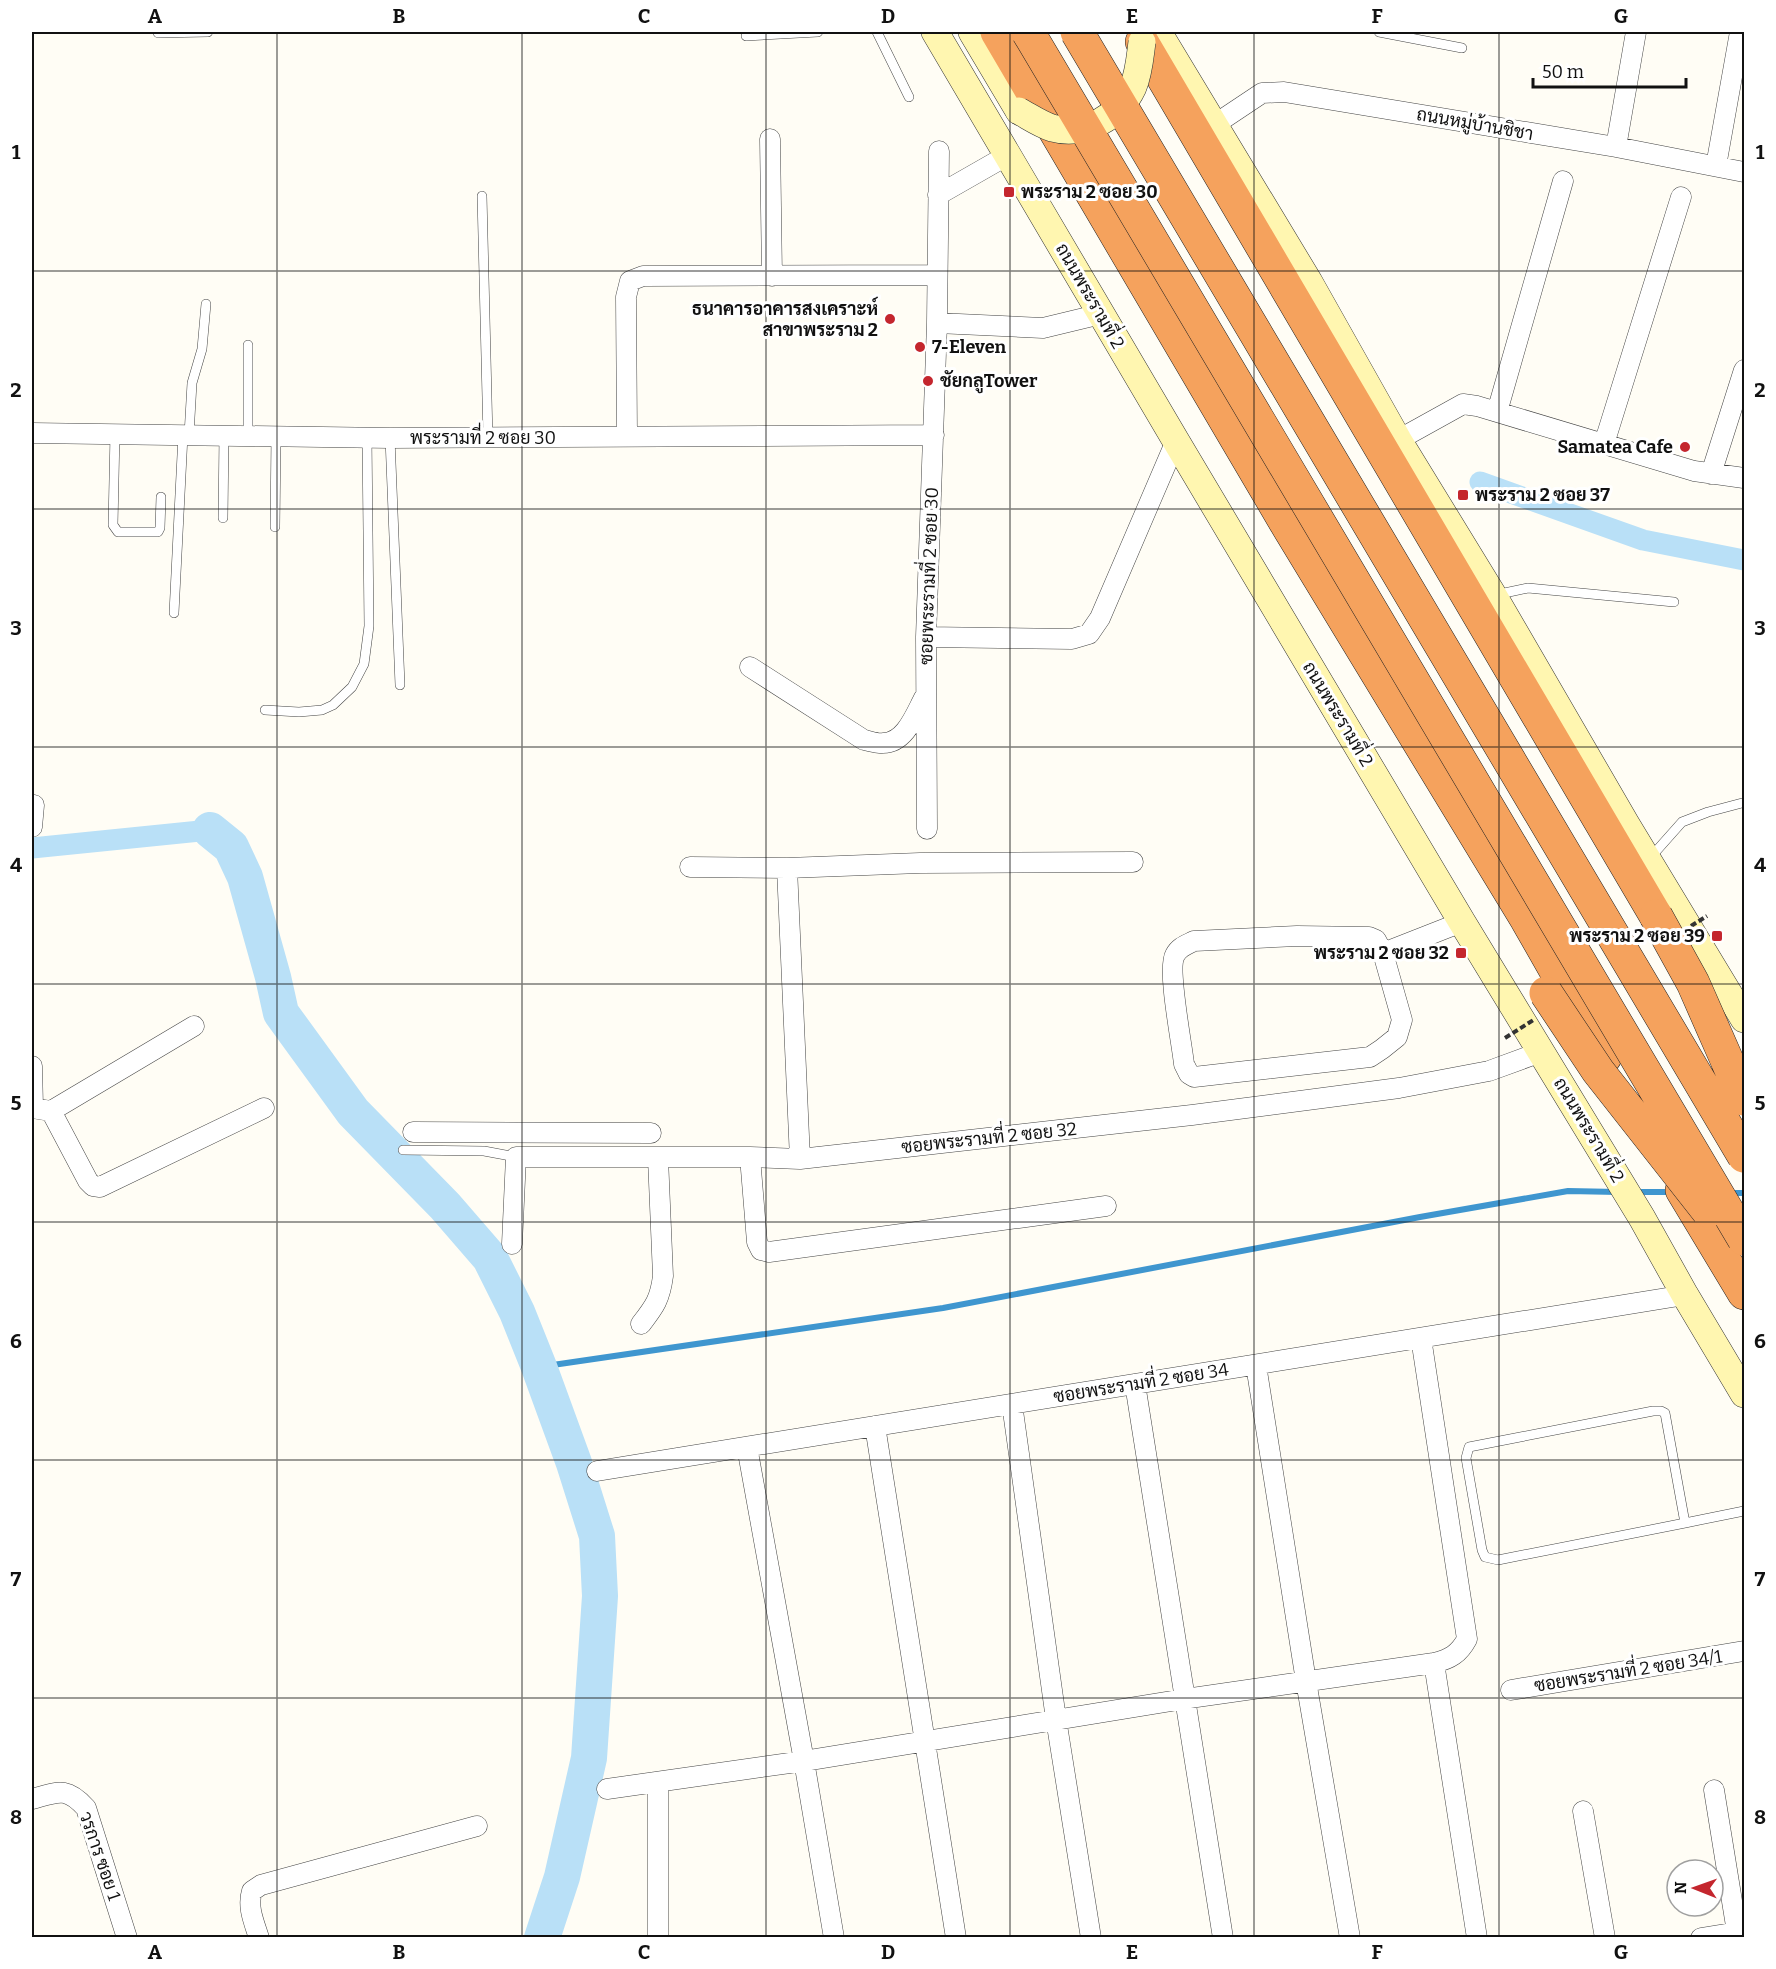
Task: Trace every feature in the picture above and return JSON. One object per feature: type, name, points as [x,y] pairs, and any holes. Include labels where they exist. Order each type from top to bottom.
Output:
[{"type":"highway","points":[[997,32],[1290,530],[1527,920],[1661,1157],[1744,1293]]},
{"type":"highway","points":[[1028,32],[1744,1239]]},
{"type":"highway","points":[[1077,32],[1744,1156]]},
{"type":"highway","points":[[1090,32],[1744,1134]]},
{"type":"highway","points":[[1145,35],[1656,916],[1693,982],[1744,1099]]},
{"type":"highway","points":[[1019,111],[1545,993],[1598,1071],[1744,1258]]},
{"type":"main road","name":"ถนนพระรามที่ 2","points":[[935,32],[1462,922],[1642,1218],[1744,1394]]},
{"type":"main road","points":[[972,32],[1019,111],[1059,130],[1080,129],[1102,122],[1119,108],[1132,89],[1145,35]]},
{"type":"main road","points":[[1145,35],[1214,125],[1309,282],[1398,440],[1744,1019]]},
{"type":"street","points":[[1616,147],[1636,32]]},
{"type":"street","points":[[1716,166],[1740,32]]},
{"type":"street","name":"ถนนหมู่บ้านชิชา","points":[[1214,125],[1262,93],[1284,92],[1616,147],[1744,172]]},
{"type":"street","points":[[770,140],[772,276]]},
{"type":"street","name":"ซอยพระรามที่ 2 ซอย 30","points":[[927,829],[926,637],[938,323],[939,151]]},
{"type":"street","points":[[938,195],[1008,155]]},
{"type":"street","points":[[1497,412],[1563,181]]},
{"type":"street","points":[[1604,444],[1681,197]]},
{"type":"street","points":[[627,436],[626,297],[630,281],[643,276],[937,275]]},
{"type":"street","points":[[938,323],[1043,328],[1101,314]]},
{"type":"street","points":[[1711,474],[1744,370]]},
{"type":"street","points":[[1398,440],[1463,404],[1477,405],[1711,474],[1744,478]]},
{"type":"street","name":"พระรามที่ 2 ซอย 30","points":[[32,433],[367,438],[934,435]]},
{"type":"street","points":[[926,637],[1072,639],[1089,633],[1100,618],[1176,441]]},
{"type":"street","points":[[750,667],[864,740],[883,744],[899,739],[925,696]]},
{"type":"street","points":[[32,827],[34,804]]},
{"type":"street","points":[[690,867],[787,868],[920,863],[1133,862]]},
{"type":"street","points":[[787,868],[800,1159]]},
{"type":"street","points":[[1383,953],[1462,922]]},
{"type":"street","points":[[1297,936],[1369,938],[1376,940],[1383,953],[1402,1020],[1397,1037],[1370,1057],[1194,1077],[1188,1074],[1184,1064],[1173,973],[1174,955],[1180,947],[1194,941],[1297,936]]},
{"type":"street","points":[[38,1109],[194,1026]]},
{"type":"street","name":"ซอยพระรามที่ 2 ซอย 32","points":[[516,1157],[800,1159],[1192,1115],[1399,1088],[1489,1071],[1541,1052]]},
{"type":"street","points":[[32,1073],[38,1109],[93,1186],[100,1187],[264,1108]]},
{"type":"street","points":[[413,1132],[651,1132]]},
{"type":"street","points":[[546,1159],[548,1132]]},
{"type":"street","points":[[512,1244],[516,1157]]},
{"type":"street","points":[[750,1157],[757,1242],[761,1250],[769,1252],[1106,1206]]},
{"type":"street","points":[[641,1324],[657,1303],[663,1276],[658,1158]]},
{"type":"street","name":"ซอยพระรามที่ 2 ซอย 34","points":[[597,1471],[1685,1295]]},
{"type":"street","points":[[607,1789],[804,1761],[1056,1719],[1449,1659],[1461,1650],[1467,1639],[1421,1338]]},
{"type":"street","points":[[1256,1365],[1306,1681],[1350,1938]]},
{"type":"street","points":[[1135,1384],[1223,1938]]},
{"type":"street","points":[[1012,1404],[1056,1719],[1091,1938]]},
{"type":"street","points":[[875,1426],[956,1938]]},
{"type":"street","points":[[747,1447],[834,1938]]},
{"type":"street","name":"ซอยพระรามที่ 2 ซอย 34/1","points":[[1511,1690],[1744,1651]]},
{"type":"street","points":[[1434,1663],[1478,1938]]},
{"type":"street","points":[[658,1782],[658,1938]]},
{"type":"street","points":[[1701,1938],[1741,1931],[1714,1790]]},
{"type":"street","name":"วรการ ซอย 1","points":[[32,1799],[56,1792],[74,1795],[86,1808],[127,1938]]},
{"type":"street","points":[[1583,1811],[1605,1938]]},
{"type":"street","points":[[259,1938],[249,1900],[252,1891],[261,1885],[477,1826]]},
{"type":"lane","points":[[158,33],[208,32]]},
{"type":"lane","points":[[746,36],[818,32]]},
{"type":"lane","points":[[877,32],[909,97]]},
{"type":"lane","points":[[1379,32],[1462,48]]},
{"type":"lane","points":[[482,196],[488,438]]},
{"type":"lane","points":[[174,613],[186,435],[192,383],[202,349],[206,303]]},
{"type":"lane","points":[[248,345],[248,436]]},
{"type":"lane","points":[[115,433],[113,525],[115,529],[118,532],[158,532],[161,497]]},
{"type":"lane","points":[[223,518],[224,435]]},
{"type":"lane","points":[[274,527],[276,436]]},
{"type":"lane","points":[[265,710],[299,712],[322,710],[333,705],[352,687],[364,664],[369,626],[367,438]]},
{"type":"lane","points":[[390,438],[400,685]]},
{"type":"lane","points":[[1492,595],[1528,588],[1674,602]]},
{"type":"lane","points":[[1648,860],[1682,822],[1742,803]]},
{"type":"lane","points":[[404,1150],[484,1151],[516,1157]]},
{"type":"lane","points":[[1685,1523],[1665,1413],[1662,1411],[1474,1445],[1466,1450],[1482,1550],[1485,1557],[1490,1560],[1685,1523],[1744,1511]]},
{"type":"waterway","points":[[1480,482],[1643,540],[1744,560]]},
{"type":"waterway","points":[[32,848],[210,830]]},
{"type":"waterway","points":[[210,830],[231,847],[245,877],[281,1013],[353,1112],[445,1206],[490,1258],[517,1312],[539,1367],[574,1463],[597,1536],[600,1596],[589,1758],[562,1877],[542,1938]]},
{"type":"waterway","points":[[539,1367],[943,1308],[1568,1191],[1618,1192]]},
{"type":"waterway","points":[[1635,1192],[1672,1192]]},
{"type":"waterway","points":[[1728,1193],[1744,1193]]},
{"type":"place","name":"พระราม 2 ซอย 30","points":[[1009,192]]},
{"type":"place","name":"ธนาคารอาคารสงเคราะห์ สาขาพระราม 2","points":[[890,319]]},
{"type":"place","name":"7-Eleven","points":[[920,347]]},
{"type":"place","name":"ชัยกลูTower","points":[[928,381]]},
{"type":"place","name":"Samatea Cafe","points":[[1685,447]]},
{"type":"place","name":"พระราม 2 ซอย 37","points":[[1463,495]]},
{"type":"place","name":"พระราม 2 ซอย 39","points":[[1717,936]]},
{"type":"place","name":"พระราม 2 ซอย 32","points":[[1461,953]]}]
